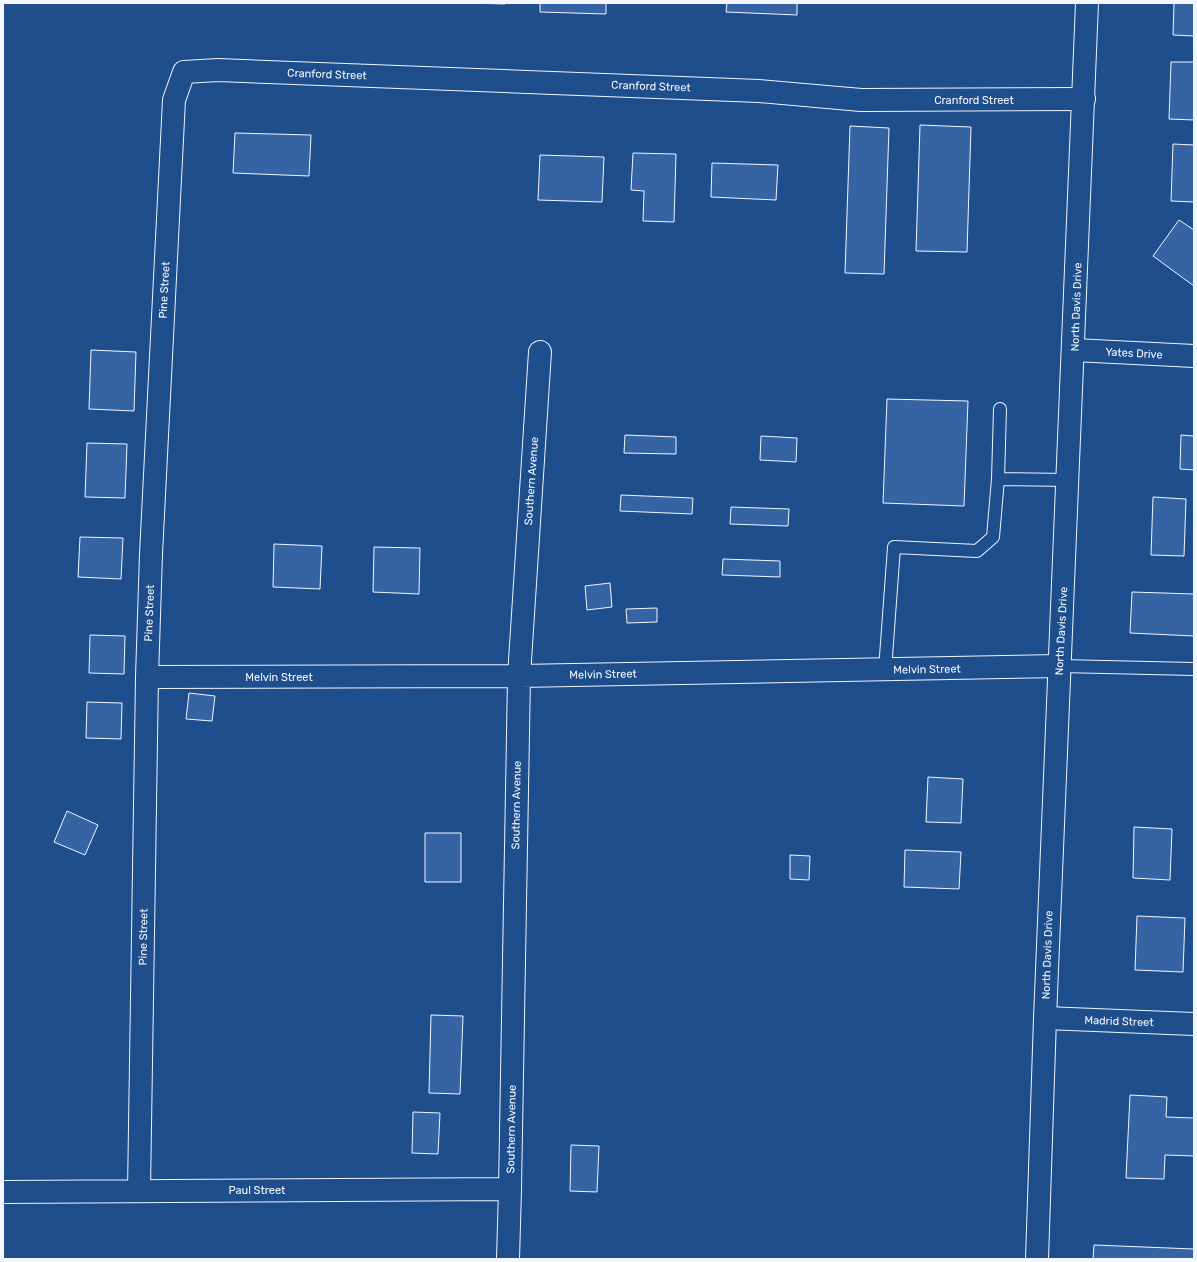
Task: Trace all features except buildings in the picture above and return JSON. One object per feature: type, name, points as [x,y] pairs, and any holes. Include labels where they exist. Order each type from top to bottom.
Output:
[{"type":"street","name":"North Davis Drive","points":[[1037,1259],[1045,1018],[1088,3]]},
{"type":"street","name":"Cranford Street","points":[[218,70],[759,91],[861,100],[1084,100]]},
{"type":"street","name":"Pine Street","points":[[139,1191],[147,677],[151,554],[174,100],[184,72],[218,70]]},
{"type":"street","name":"Yates Drive","points":[[1074,350],[1194,356]]},
{"type":"street","name":"Southern Avenue","points":[[508,1259],[518,676],[540,352]]},
{"type":"street","name":"Melvin Street","points":[[147,677],[518,676],[1060,666]]},
{"type":"street","name":"Madrid Street","points":[[1045,1018],[1194,1024]]},
{"type":"street","name":"Paul Street","points":[[3,1192],[510,1189]]},
{"type":"lane","points":[[885,670],[894,547],[977,551],[993,537],[998,479],[1000,409]]},
{"type":"lane","points":[[998,479],[1068,480]]},
{"type":"lane","points":[[1060,666],[1194,669]]}]
